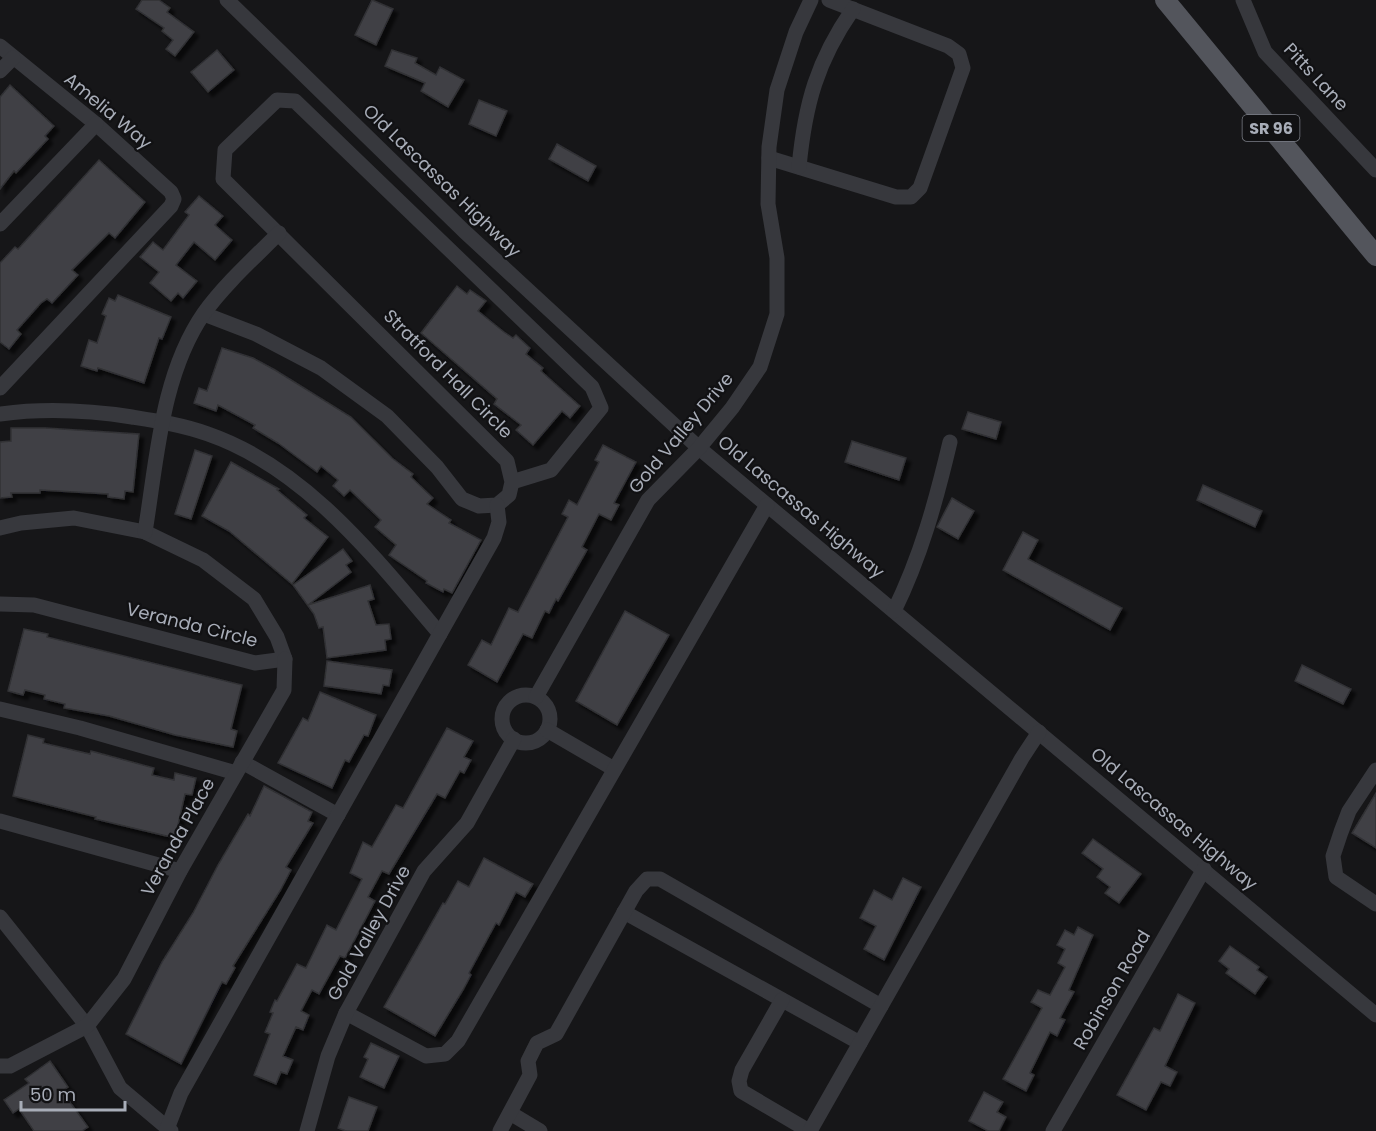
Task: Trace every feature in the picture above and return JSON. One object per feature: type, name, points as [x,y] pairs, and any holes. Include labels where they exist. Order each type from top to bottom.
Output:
[{"type":"main road","name":"SR 96","points":[[1165,0],[1376,256]]},
{"type":"street","name":"Old Lascassas Highway","points":[[226,0],[471,237],[699,448],[1376,1015]]},
{"type":"street","name":"Gold Valley Drive","points":[[536,697],[648,500],[699,448],[732,408],[760,367],[777,314],[777,258],[768,204],[769,158],[777,90],[796,33],[812,0]]},
{"type":"street","points":[[769,158],[896,197],[911,197],[921,188],[963,68],[959,54],[948,46],[829,0]]},
{"type":"street","name":"Pitts Lane","points":[[1243,0],[1265,52],[1376,171]]},
{"type":"street","points":[[799,167],[804,122],[820,65],[853,9]]},
{"type":"street","name":"Amelia Way","points":[[0,46],[96,124],[171,192],[174,199],[171,206],[0,388]]},
{"type":"street","points":[[0,71],[13,58]]},
{"type":"street","name":"Stratford Hall Circle","points":[[276,100],[295,101],[592,387],[601,408],[551,470],[512,482],[507,461],[279,233],[223,180],[225,150],[276,100]]},
{"type":"street","points":[[0,224],[96,124]]},
{"type":"street","points":[[145,532],[163,422],[178,360],[204,314],[244,267],[279,233]]},
{"type":"street","points":[[204,314],[256,334],[321,368],[387,416],[437,467],[462,499],[479,506],[497,505],[509,495],[512,482]]},
{"type":"street","points":[[0,414],[82,410],[163,422],[208,434],[282,473],[347,527],[440,634]]},
{"type":"street","points":[[894,611],[915,568],[934,513],[950,442]]},
{"type":"street","points":[[0,917],[87,1026],[120,1088],[169,1130],[181,1093],[495,538],[499,522],[497,505]]},
{"type":"street","points":[[346,1013],[426,1056],[445,1054],[458,1041],[767,505]]},
{"type":"street","name":"Veranda Circle","points":[[0,528],[21,523],[74,518],[145,532],[203,560],[254,598],[277,637],[285,659],[255,663],[34,605],[0,604]]},
{"type":"street","name":"Veranda Place","points":[[87,1026],[124,978],[180,871],[284,690],[285,659]]},
{"type":"street","points":[[519,696],[536,697],[547,708],[550,716],[547,730],[536,740],[528,742],[514,739],[502,722],[506,705],[519,696]]},
{"type":"street","points":[[0,709],[239,768],[338,815]]},
{"type":"street","points":[[547,730],[614,769]]},
{"type":"street","points":[[782,1000],[742,1070],[739,1081],[741,1091],[810,1131],[1022,758],[1039,732]]},
{"type":"street","name":"Gold Valley Drive","points":[[307,1131],[328,1056],[346,1013],[424,871],[467,823],[514,739]]},
{"type":"street","points":[[1376,770],[1349,811],[1333,856],[1336,877],[1376,904]]},
{"type":"street","points":[[0,821],[180,871]]},
{"type":"street","name":"Robinson Road","points":[[1053,1131],[1204,869]]},
{"type":"street","points":[[500,1131],[530,1075],[528,1061],[537,1043],[556,1034],[636,891],[647,879],[660,879],[881,1006]]},
{"type":"street","points":[[624,912],[860,1043]]},
{"type":"street","points":[[0,1066],[10,1066],[87,1026]]},
{"type":"street","points":[[510,1113],[540,1131]]},
{"type":"building","points":[[142,0],[159,0],[170,8],[167,12],[194,32],[175,56],[166,49],[173,40],[162,31],[164,28],[136,9]]},
{"type":"building","points":[[372,0],[393,9],[376,45],[355,35]]},
{"type":"building","points":[[217,50],[234,70],[208,92],[191,72]]},
{"type":"building","points":[[392,50],[417,58],[415,63],[436,75],[440,67],[464,80],[448,107],[421,91],[425,83],[385,66]]},
{"type":"building","points":[[10,85],[54,126],[45,136],[48,139],[16,173],[14,171],[0,189],[0,97]]},
{"type":"building","points":[[479,100],[507,111],[496,136],[469,124]]},
{"type":"building","points":[[557,144],[596,166],[588,181],[549,159]]},
{"type":"building","points":[[99,160],[145,202],[115,238],[109,233],[72,270],[78,275],[52,303],[47,299],[41,303],[17,330],[21,334],[9,349],[0,342],[0,263],[15,247],[18,249]]},
{"type":"building","points":[[199,196],[223,216],[215,225],[232,240],[215,260],[194,242],[176,265],[197,281],[183,298],[178,293],[171,301],[150,283],[159,272],[140,257],[153,242],[163,250],[189,215],[185,212]]},
{"type":"building","points":[[457,286],[467,294],[470,290],[486,301],[478,311],[513,338],[516,335],[530,348],[526,354],[543,368],[541,371],[580,406],[570,418],[562,411],[533,445],[516,430],[521,425],[494,404],[497,399],[421,333]]},
{"type":"building","points":[[118,295],[171,317],[162,339],[159,338],[144,383],[98,368],[97,371],[81,366],[89,340],[97,343],[106,316],[102,314],[109,298],[115,301]]},
{"type":"building","points":[[222,348],[253,358],[351,417],[392,458],[413,474],[411,477],[433,498],[427,504],[451,520],[449,523],[481,540],[452,593],[444,589],[443,592],[426,583],[427,581],[389,555],[396,545],[375,527],[381,520],[350,490],[344,496],[333,486],[338,480],[321,466],[317,472],[278,443],[253,428],[255,425],[218,405],[216,411],[194,403],[199,388],[207,391]]},
{"type":"building","points":[[968,412],[1001,422],[996,439],[962,429]]},
{"type":"building","points":[[11,428],[139,434],[133,492],[125,491],[124,499],[108,497],[108,494],[40,490],[40,493],[11,493],[12,497],[0,498],[0,442],[11,441]]},
{"type":"building","points":[[852,441],[906,458],[899,480],[845,462]]},
{"type":"building","points":[[603,445],[636,462],[614,503],[619,505],[611,520],[599,514],[582,547],[587,550],[558,601],[556,599],[549,613],[545,611],[532,638],[523,634],[497,682],[468,665],[482,640],[491,645],[509,608],[518,612],[568,517],[562,514],[569,500],[577,505],[599,462],[595,460]]},
{"type":"building","points":[[195,450],[212,456],[191,519],[175,514]]},
{"type":"building","points":[[231,462],[279,489],[277,490],[307,515],[304,518],[328,537],[292,584],[229,531],[202,516]]},
{"type":"building","points":[[1203,485],[1262,511],[1255,527],[1197,500]]},
{"type":"building","points":[[952,498],[974,511],[958,539],[937,527]]},
{"type":"building","points":[[1023,532],[1038,540],[1028,559],[1122,608],[1110,630],[1003,570]]},
{"type":"building","points":[[343,549],[352,561],[346,565],[351,572],[308,605],[370,585],[374,599],[368,601],[376,625],[389,624],[391,639],[385,640],[386,650],[327,658],[323,627],[319,628],[314,614],[293,585]]},
{"type":"building","points":[[625,611],[669,635],[617,725],[576,701]]},
{"type":"building","points":[[24,629],[48,634],[47,637],[242,685],[231,729],[237,731],[233,747],[175,735],[109,716],[64,708],[65,704],[44,699],[45,695],[25,690],[23,695],[8,691]]},
{"type":"building","points":[[327,661],[392,670],[389,686],[383,685],[381,694],[324,686]]},
{"type":"building","points":[[1302,665],[1351,689],[1343,704],[1295,681]]},
{"type":"building","points":[[320,692],[376,715],[368,736],[364,735],[349,762],[345,760],[332,788],[278,763],[303,718],[308,721]]},
{"type":"building","points":[[447,728],[473,741],[464,757],[471,760],[464,773],[460,771],[445,798],[437,794],[389,874],[382,871],[368,897],[375,901],[345,958],[340,956],[319,994],[312,990],[301,1011],[309,1015],[303,1030],[296,1027],[283,1056],[293,1060],[287,1074],[281,1072],[276,1084],[254,1075],[270,1034],[265,1032],[273,1013],[270,1012],[275,1000],[277,1001],[297,964],[306,968],[327,925],[336,930],[362,879],[350,873],[363,842],[372,847],[396,805],[403,808]]},
{"type":"building","points":[[28,735],[44,739],[43,743],[90,754],[91,751],[154,768],[152,775],[174,780],[175,773],[196,778],[192,795],[185,794],[175,838],[13,796]]},
{"type":"building","points":[[264,786],[312,812],[308,821],[313,823],[286,867],[291,870],[280,891],[233,966],[235,968],[226,984],[222,982],[181,1064],[126,1034],[162,962],[193,913],[248,814],[250,816]]},
{"type":"building","points":[[1376,793],[1376,848],[1352,833]]},
{"type":"building","points":[[1093,839],[1141,874],[1119,903],[1105,893],[1110,887],[1097,877],[1103,869],[1082,853]]},
{"type":"building","points":[[484,858],[533,884],[525,897],[516,892],[499,925],[496,923],[469,973],[471,975],[463,990],[435,1036],[384,1007],[443,903],[445,904],[458,881],[469,887]]},
{"type":"building","points":[[903,878],[921,887],[884,960],[864,949],[876,926],[860,918],[874,890],[892,900]]},
{"type":"building","points":[[1078,927],[1093,935],[1069,990],[1074,992],[1060,1018],[1065,1020],[1057,1036],[1050,1032],[1030,1073],[1034,1075],[1026,1091],[1003,1079],[1042,1008],[1031,1002],[1038,990],[1050,995],[1065,967],[1058,963],[1065,949],[1057,945],[1065,930],[1074,935]]},
{"type":"building","points":[[1230,946],[1259,967],[1257,970],[1267,977],[1255,994],[1226,973],[1229,969],[1219,961]]},
{"type":"building","points":[[1178,994],[1195,1003],[1165,1066],[1177,1072],[1170,1086],[1161,1082],[1146,1110],[1117,1095],[1154,1028],[1160,1031]]},
{"type":"building","points":[[371,1043],[399,1056],[384,1088],[360,1077],[368,1059],[364,1057]]},
{"type":"building","points":[[50,1061],[68,1087],[62,1091],[88,1127],[82,1131],[34,1131],[19,1109],[13,1113],[4,1100],[29,1083],[25,1079]]},
{"type":"building","points":[[984,1092],[1003,1102],[997,1112],[1006,1117],[999,1131],[988,1131],[969,1121]]},
{"type":"building","points":[[349,1097],[377,1107],[368,1131],[346,1131],[338,1128]]}]
